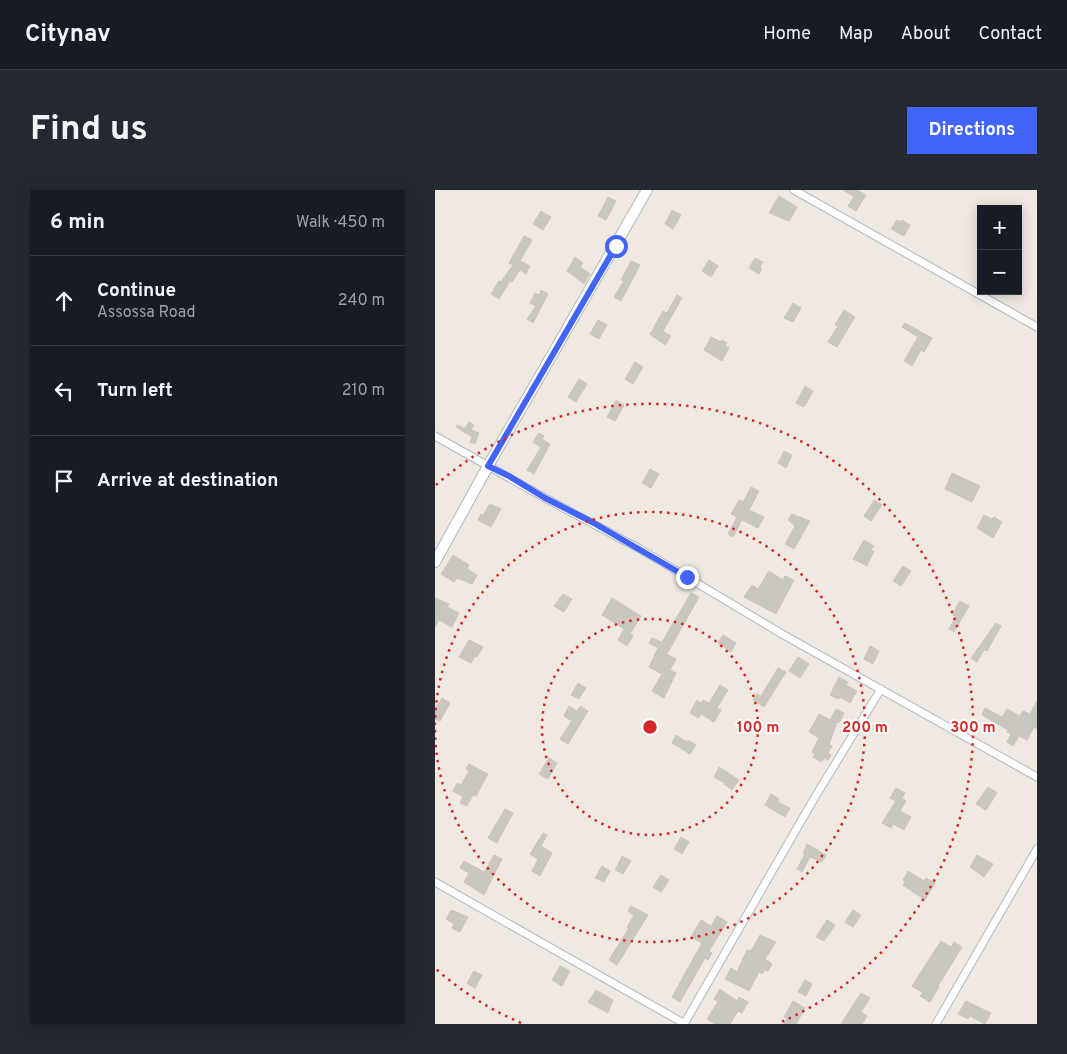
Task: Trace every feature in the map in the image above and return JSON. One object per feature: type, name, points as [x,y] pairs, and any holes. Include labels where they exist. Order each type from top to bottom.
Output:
[{"type":"street","points":[[435,562],[647,190]]},
{"type":"street","points":[[794,190],[1037,327]]},
{"type":"street","points":[[435,436],[632,545],[782,634],[1037,777]]},
{"type":"street","points":[[435,882],[685,1024],[815,797],[881,689]]},
{"type":"street","points":[[936,1024],[1037,849]]},
{"type":"building","points":[[843,190],[857,190],[866,195],[856,211],[848,206],[854,197]]},
{"type":"building","points":[[779,196],[797,207],[789,221],[769,213]]},
{"type":"building","points":[[608,197],[616,201],[606,220],[598,216]]},
{"type":"building","points":[[672,210],[681,215],[673,229],[665,224]]},
{"type":"building","points":[[541,211],[551,217],[543,230],[533,224]]},
{"type":"building","points":[[897,220],[901,222],[902,220],[910,225],[904,236],[891,229]]},
{"type":"building","points":[[524,236],[532,240],[520,261],[530,266],[526,274],[520,270],[512,282],[510,281],[499,299],[491,294],[513,265],[509,263]]},
{"type":"building","points":[[575,257],[583,263],[580,267],[590,274],[584,284],[567,271]]},
{"type":"building","points":[[755,258],[763,262],[759,274],[749,268]]},
{"type":"building","points":[[709,260],[718,266],[711,277],[702,271]]},
{"type":"building","points":[[631,261],[640,265],[621,301],[614,297],[624,281],[621,280]]},
{"type":"building","points":[[541,290],[548,294],[533,323],[527,319],[536,306],[530,303],[535,293],[539,295]]},
{"type":"building","points":[[677,295],[682,298],[663,331],[671,336],[665,345],[650,334],[663,311],[667,313]]},
{"type":"building","points":[[793,303],[801,308],[793,322],[784,318]]},
{"type":"building","points":[[844,310],[855,317],[837,347],[828,342],[838,326],[835,325]]},
{"type":"building","points":[[598,320],[607,325],[599,339],[590,334]]},
{"type":"building","points":[[905,323],[932,338],[924,352],[921,350],[912,366],[904,361],[918,337],[902,327]]},
{"type":"building","points":[[711,337],[727,343],[725,346],[729,348],[722,361],[704,350]]},
{"type":"building","points":[[635,362],[643,367],[633,384],[625,379]]},
{"type":"building","points":[[579,379],[587,384],[576,402],[568,397]]},
{"type":"building","points":[[805,386],[813,391],[804,407],[796,403]]},
{"type":"building","points":[[616,400],[624,405],[615,421],[607,417]]},
{"type":"building","points":[[469,422],[474,425],[471,430],[479,433],[475,444],[470,442],[472,437],[456,427],[457,425],[465,428]]},
{"type":"building","points":[[539,433],[544,436],[542,439],[550,444],[534,474],[527,470],[541,447],[533,442]]},
{"type":"building","points":[[784,451],[792,455],[786,468],[778,463]]},
{"type":"building","points":[[650,469],[659,474],[651,488],[642,483]]},
{"type":"building","points":[[952,473],[980,486],[972,502],[945,489]]},
{"type":"building","points":[[751,487],[759,491],[749,510],[764,517],[758,528],[742,520],[733,537],[728,534],[737,517],[731,514],[739,500],[743,502]]},
{"type":"building","points":[[874,500],[882,505],[871,521],[864,516]]},
{"type":"building","points":[[490,504],[501,509],[491,527],[478,520]]},
{"type":"building","points":[[792,514],[810,521],[794,549],[785,544],[795,526],[788,520]]},
{"type":"building","points":[[984,515],[992,519],[994,517],[1002,522],[993,538],[977,528]]},
{"type":"building","points":[[864,540],[874,546],[871,550],[874,551],[867,566],[853,559]]},
{"type":"building","points":[[453,555],[469,565],[467,569],[477,575],[472,584],[457,578],[454,582],[441,574]]},
{"type":"building","points":[[903,566],[911,571],[901,586],[893,581]]},
{"type":"building","points":[[769,571],[783,580],[785,576],[794,580],[776,614],[744,597],[752,585],[758,589]]},
{"type":"building","points":[[691,593],[699,597],[667,654],[676,659],[670,670],[676,673],[664,698],[652,691],[662,674],[649,667],[658,648],[649,643],[652,638],[662,642]]},
{"type":"building","points":[[563,594],[572,599],[564,612],[554,606]]},
{"type":"building","points":[[435,598],[449,604],[447,607],[459,613],[452,627],[439,620],[435,627]]},
{"type":"building","points":[[612,598],[641,616],[630,634],[633,636],[627,646],[618,640],[624,629],[602,615]]},
{"type":"building","points":[[960,601],[969,606],[954,632],[949,629],[956,617],[952,614]]},
{"type":"building","points":[[996,623],[1001,626],[987,651],[984,650],[977,662],[971,658]]},
{"type":"building","points":[[723,635],[736,643],[731,652],[718,643]]},
{"type":"building","points":[[469,640],[483,647],[471,663],[459,657]]},
{"type":"building","points":[[870,646],[879,651],[873,664],[864,659]]},
{"type":"building","points":[[798,657],[809,664],[800,678],[789,671]]},
{"type":"building","points":[[778,668],[786,672],[764,707],[753,700],[757,694],[761,696]]},
{"type":"building","points":[[839,677],[848,682],[846,685],[857,691],[850,703],[840,697],[838,699],[830,695]]},
{"type":"building","points":[[578,683],[586,688],[579,699],[571,695]]},
{"type":"building","points":[[720,685],[728,690],[717,708],[721,710],[714,722],[701,714],[699,718],[690,713],[697,700],[701,703],[703,700],[709,703]]},
{"type":"building","points":[[442,698],[450,703],[440,721],[435,719],[435,710]]},
{"type":"building","points":[[1037,701],[1037,729],[1034,727],[1027,740],[1019,736],[1013,746],[1007,742],[1011,734],[1007,732],[1008,730],[982,715],[985,708],[1002,717],[1007,709],[1020,716],[1023,711],[1030,714]]},
{"type":"building","points":[[569,706],[577,711],[580,706],[588,711],[568,744],[560,739],[572,721],[564,716]]},
{"type":"building","points":[[836,709],[844,713],[839,723],[837,722],[829,745],[832,746],[828,753],[831,755],[828,760],[824,758],[821,762],[813,757],[815,754],[812,752],[819,738],[809,732],[819,714],[830,720]]},
{"type":"building","points":[[676,735],[696,745],[690,754],[672,743]]},
{"type":"building","points":[[549,758],[557,763],[548,779],[539,774]]},
{"type":"building","points":[[469,764],[488,774],[476,796],[473,795],[467,806],[460,803],[463,797],[453,791],[457,783],[461,785],[469,771],[466,769]]},
{"type":"building","points":[[719,767],[739,780],[732,790],[725,783],[714,777]]},
{"type":"building","points":[[988,787],[997,793],[986,810],[976,804]]},
{"type":"building","points":[[896,788],[905,793],[902,798],[906,801],[900,811],[911,817],[904,830],[893,824],[891,828],[882,823],[896,801],[890,798]]},
{"type":"building","points":[[771,794],[779,799],[778,802],[790,808],[785,817],[765,805]]},
{"type":"building","points":[[505,809],[513,813],[497,843],[488,838]]},
{"type":"building","points":[[543,833],[547,835],[541,846],[552,853],[540,876],[532,871],[538,859],[530,854]]},
{"type":"building","points":[[681,837],[689,842],[682,854],[674,849]]},
{"type":"building","points":[[807,844],[826,855],[822,862],[810,857],[802,872],[797,869],[805,854],[803,853]]},
{"type":"building","points":[[494,855],[502,859],[484,895],[464,882],[469,873],[460,868],[464,861],[484,872]]},
{"type":"building","points":[[977,855],[993,864],[984,877],[970,867]]},
{"type":"building","points":[[622,856],[631,861],[623,874],[615,870]]},
{"type":"building","points":[[602,866],[610,871],[604,882],[595,878]]},
{"type":"building","points":[[908,871],[924,881],[926,878],[935,883],[925,900],[903,885],[905,882],[903,880]]},
{"type":"building","points":[[661,875],[669,880],[661,892],[653,887]]},
{"type":"building","points":[[631,906],[648,915],[617,965],[609,960],[629,928],[627,927],[634,915],[628,911]]},
{"type":"building","points":[[451,910],[468,917],[460,932],[452,928],[454,924],[446,919]]},
{"type":"building","points":[[853,910],[861,915],[853,927],[845,922]]},
{"type":"building","points":[[717,916],[727,922],[709,951],[712,953],[708,960],[705,958],[680,1002],[672,997],[702,943],[691,937],[701,920],[711,926]]},
{"type":"building","points":[[827,920],[835,925],[824,941],[816,937]]},
{"type":"building","points":[[760,935],[776,942],[765,959],[772,964],[768,971],[765,970],[762,974],[759,972],[749,991],[725,979],[731,968],[737,972],[747,950],[751,951]]},
{"type":"building","points":[[941,941],[951,947],[954,942],[962,947],[930,1002],[920,996],[923,993],[912,986]]},
{"type":"building","points":[[560,966],[570,971],[562,986],[552,980]]},
{"type":"building","points":[[474,971],[482,975],[475,988],[467,983]]},
{"type":"building","points":[[805,980],[812,984],[806,996],[798,992]]},
{"type":"building","points":[[720,989],[737,1001],[739,997],[748,1002],[742,1013],[738,1011],[730,1024],[715,1024],[707,1019],[718,1002],[714,999]]},
{"type":"building","points":[[596,990],[613,1000],[608,1013],[588,1002]]},
{"type":"building","points":[[861,993],[870,998],[861,1012],[867,1016],[862,1024],[841,1024]]},
{"type":"building","points":[[793,1001],[805,1008],[796,1024],[783,1024],[787,1018],[784,1017]]},
{"type":"building","points":[[966,1001],[991,1013],[985,1024],[970,1016],[968,1019],[958,1014]]},
{"type":"route","points":[[616,246],[488,466],[592,522],[687,577]]}]
